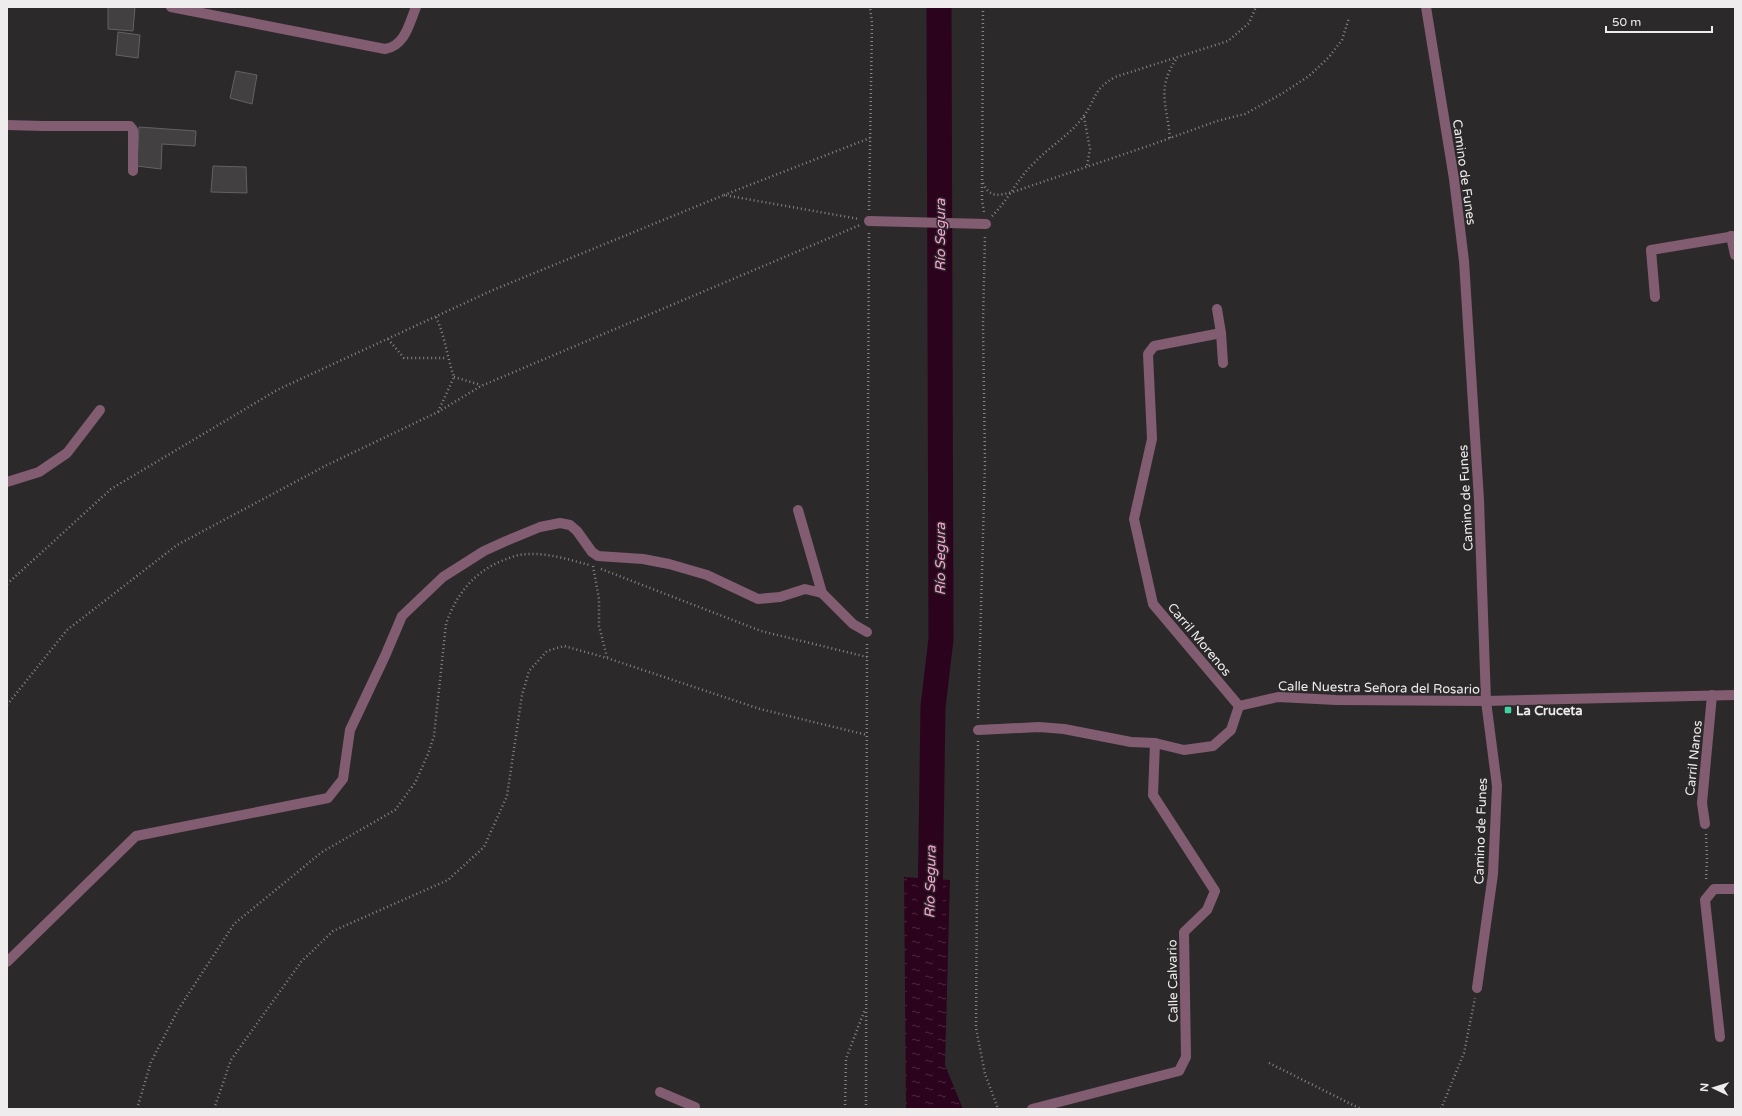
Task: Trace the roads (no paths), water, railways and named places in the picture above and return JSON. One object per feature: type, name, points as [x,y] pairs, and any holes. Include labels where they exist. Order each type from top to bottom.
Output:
[{"type":"street","points":[[171,7],[385,49],[393,47],[399,43],[405,34],[416,7]]},
{"type":"street","name":"Camino de Funes","points":[[1426,7],[1454,180],[1464,261],[1479,500],[1486,701],[1497,786],[1493,874],[1477,988]]},
{"type":"street","points":[[7,124],[43,126],[130,126],[133,130],[133,171]]},
{"type":"street","points":[[870,221],[986,224]]},
{"type":"street","points":[[1655,297],[1651,250],[1733,236],[1735,255]]},
{"type":"street","points":[[1217,309],[1221,333],[1223,363]]},
{"type":"street","name":"Carril Morenos","points":[[1221,333],[1154,346],[1148,354],[1152,439],[1134,519],[1153,604],[1239,706]]},
{"type":"street","points":[[7,482],[39,472],[68,453],[100,410]]},
{"type":"street","points":[[798,510],[822,593]]},
{"type":"street","points":[[7,962],[136,836],[328,798],[343,779],[350,730],[402,616],[443,577],[484,551],[540,527],[560,523],[570,526],[577,531],[592,552],[598,556],[643,559],[689,569],[707,575],[758,599],[780,597],[805,589],[814,590],[822,593],[853,624],[867,632]]},
{"type":"street","name":"Carril Nanos","points":[[1705,824],[1702,803],[1712,695]]},
{"type":"street","name":"Calle Nuestra Señora del Rosario","points":[[1239,706],[1278,697],[1336,700],[1486,701],[1735,695]]},
{"type":"street","points":[[978,730],[1039,727],[1064,729],[1131,742],[1155,743],[1184,750],[1214,746],[1231,730],[1239,706]]},
{"type":"street","name":"Calle Calvario","points":[[1032,1109],[1179,1071],[1186,1057],[1184,932],[1207,910],[1215,891],[1153,795],[1155,743]]},
{"type":"street","points":[[1720,1037],[1705,900],[1714,889],[1735,889]]},
{"type":"street","points":[[660,1092],[695,1107],[695,1109]]},
{"type":"water","points":[[904,877],[950,880],[945,1065],[963,1109],[906,1109]]},
{"type":"waterway","name":"Río Segura","points":[[930,912],[933,707],[941,639],[939,7]]},
{"type":"place","name":"La Cruceta","points":[[1508,710]]}]
